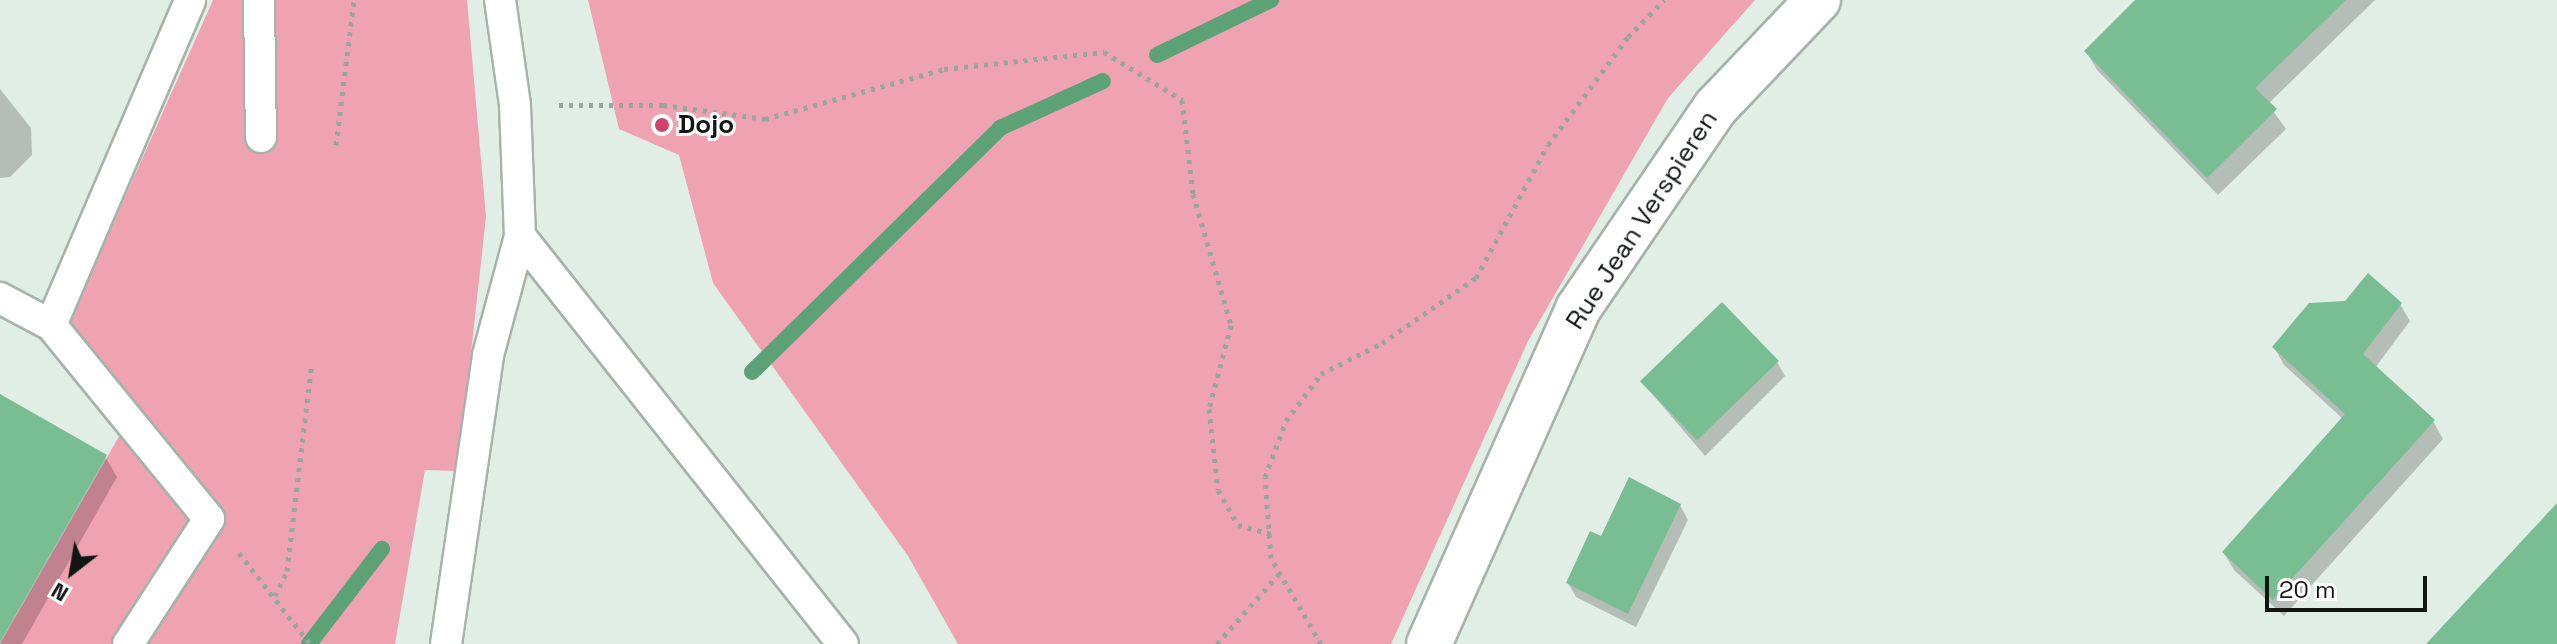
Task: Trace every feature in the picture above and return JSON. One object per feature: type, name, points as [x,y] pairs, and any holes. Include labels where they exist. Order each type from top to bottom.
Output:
[{"type":"street","name":"Rue Jean Verspieren","points":[[1429,644],[1578,309],[1716,107],[1818,0]]},
{"type":"lane","points":[[51,325],[190,0]]},
{"type":"lane","points":[[259,0],[261,137]]},
{"type":"lane","points":[[446,644],[488,355],[520,236],[515,105],[500,0]]},
{"type":"lane","points":[[520,236],[843,644]]},
{"type":"lane","points":[[0,298],[51,325],[209,519],[128,644]]},
{"type":"path","points":[[336,145],[354,0]]},
{"type":"path","points":[[1321,644],[1271,558],[1272,534],[1265,477],[1286,421],[1321,374],[1382,343],[1476,278],[1548,145],[1628,37],[1664,0]]},
{"type":"path","points":[[515,105],[663,105],[765,119],[944,69],[1104,52],[1182,100],[1193,194],[1231,325],[1209,409],[1218,490],[1238,525],[1272,534]]},
{"type":"path","points":[[275,596],[287,571],[312,362]]},
{"type":"path","points":[[209,519],[275,596],[310,644]]},
{"type":"path","points":[[1217,644],[1279,574]]},
{"type":"shaded area","points":[[213,0],[467,0],[486,217],[458,471],[425,470],[395,644],[0,644],[137,405],[84,372],[71,318]]},
{"type":"shaded area","points":[[588,0],[1755,0],[1668,98],[1528,341],[1391,644],[958,644],[908,556],[713,283],[679,155],[619,129]]},
{"type":"building","points":[[2135,0],[2346,0],[2255,88],[2277,109],[2207,178],[2084,51]]},
{"type":"building","points":[[2368,273],[2402,303],[2363,354],[2435,420],[2273,600],[2222,552],[2345,414],[2272,347],[2309,303],[2345,301]]},
{"type":"building","points":[[1722,302],[1779,361],[1697,440],[1640,381]]},
{"type":"building","points":[[0,394],[107,455],[0,642]]},
{"type":"building","points":[[1629,477],[1681,504],[1628,614],[1566,583],[1590,531],[1601,536]]},
{"type":"building","points":[[2557,503],[2557,644],[2426,644]]},
{"type":"waterway","points":[[1157,55],[1271,0]]},
{"type":"waterway","points":[[752,372],[1000,128],[1103,81]]},
{"type":"waterway","points":[[309,644],[382,549]]},
{"type":"place","name":"Dojo","points":[[662,125]]}]
